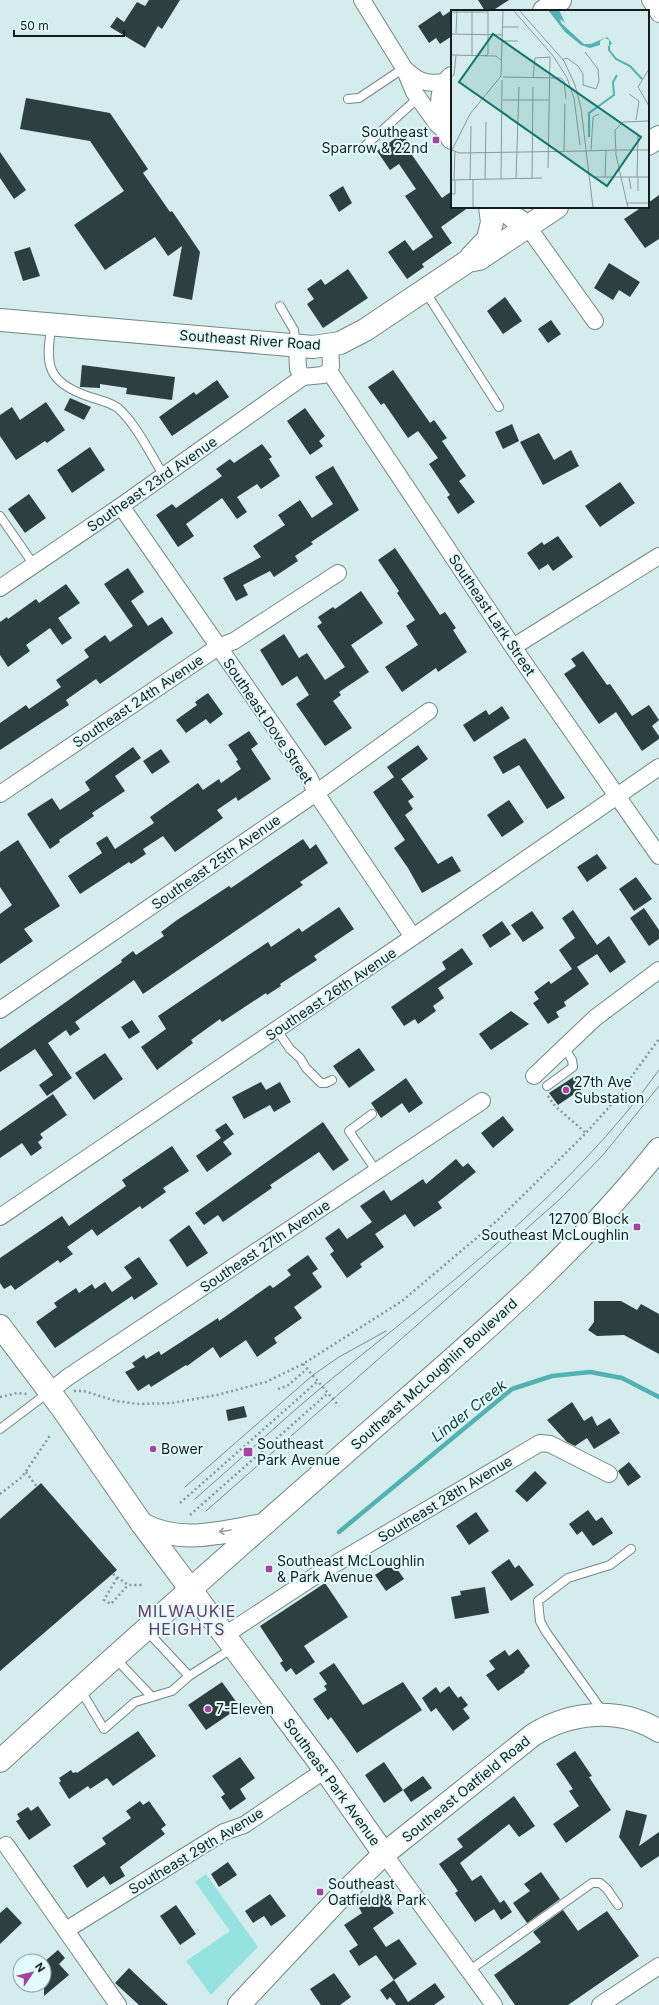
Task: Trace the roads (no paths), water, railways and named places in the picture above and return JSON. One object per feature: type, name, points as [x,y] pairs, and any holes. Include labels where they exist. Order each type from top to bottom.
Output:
[{"type":"main road","points":[[545,10],[560,0]]},
{"type":"main road","points":[[450,79],[443,93],[443,104],[446,125],[451,137]]},
{"type":"main road","points":[[468,261],[488,239],[492,222],[490,208]]},
{"type":"main road","points":[[505,208],[512,216],[528,227]]},
{"type":"main road","name":"Southeast River Road","points":[[0,320],[297,346],[330,345],[356,335],[468,261],[479,259],[556,208]]},
{"type":"main road","name":"Southeast McLoughlin Boulevard","points":[[0,1761],[79,1688],[435,1375],[546,1273],[604,1213],[659,1149]]},
{"type":"main road","name":"Southeast Park Avenue","points":[[0,1326],[50,1392],[190,1590],[325,1770],[384,1854]]},
{"type":"main road","points":[[142,1524],[154,1530],[179,1536],[193,1536],[263,1525]]},
{"type":"main road","name":"Southeast Oatfield Road","points":[[239,2005],[342,1895],[384,1854],[523,1741],[537,1732],[560,1721],[575,1717],[605,1714],[640,1722],[659,1731]]},
{"type":"street","points":[[362,0],[404,68],[418,98],[437,124],[451,137]]},
{"type":"street","points":[[650,0],[659,14]]},
{"type":"street","points":[[404,68],[416,79],[424,82],[437,83],[450,79]]},
{"type":"street","points":[[528,227],[596,321]]},
{"type":"street","points":[[297,346],[298,369],[304,377],[323,375],[329,372],[331,366],[330,345]]},
{"type":"street","name":"Southeast Lark Street","points":[[329,372],[513,647],[659,856]]},
{"type":"street","name":"Southeast 23rd Avenue","points":[[0,588],[121,506],[304,377]]},
{"type":"street","name":"Southeast Dove Street","points":[[121,506],[308,777],[316,793],[413,938]]},
{"type":"street","points":[[513,647],[659,556]]},
{"type":"street","name":"Southeast 24th Avenue","points":[[0,794],[218,647],[234,641],[338,573]]},
{"type":"street","name":"Southeast 25th Avenue","points":[[0,1010],[316,793],[429,710]]},
{"type":"street","name":"Southeast 26th Avenue","points":[[0,1217],[413,938],[659,767]]},
{"type":"street","points":[[534,1076],[596,1018],[659,970]]},
{"type":"street","name":"Southeast 27th Avenue","points":[[50,1392],[68,1377],[482,1101]]},
{"type":"street","name":"Southeast 28th Avenue","points":[[229,1641],[318,1574],[540,1443],[550,1444],[609,1474]]},
{"type":"street","name":"Southeast 29th Avenue","points":[[66,1930],[224,1832],[244,1825],[325,1770]]},
{"type":"street","points":[[6,1844],[118,2005]]},
{"type":"street","name":"Southeast Park Avenue","points":[[384,1854],[470,1970],[494,2005]]},
{"type":"street","points":[[600,2005],[659,1966]]},
{"type":"lane","points":[[348,99],[360,98],[404,68]]},
{"type":"lane","points":[[366,145],[418,98]]},
{"type":"lane","points":[[424,290],[499,406]]},
{"type":"lane","points":[[280,306],[294,330],[297,346]]},
{"type":"lane","points":[[52,324],[48,346],[48,360],[50,368],[57,379],[69,389],[110,403],[117,408],[130,422],[164,476]]},
{"type":"lane","points":[[0,516],[34,565]]},
{"type":"lane","points":[[276,1030],[290,1049],[300,1058],[306,1068],[321,1083],[326,1083],[332,1080]]},
{"type":"lane","points":[[547,1086],[573,1067],[572,1060],[564,1047]]},
{"type":"lane","points":[[372,1114],[349,1131],[377,1172]]},
{"type":"lane","points":[[0,1429],[50,1392]]},
{"type":"lane","points":[[605,1714],[546,1632],[540,1621],[538,1601],[568,1578],[610,1565],[631,1549]]},
{"type":"lane","points":[[146,1630],[189,1676]]},
{"type":"lane","points":[[79,1688],[104,1729],[135,1702],[172,1691],[229,1641]]},
{"type":"lane","points":[[114,1657],[152,1697]]},
{"type":"lane","points":[[470,1970],[592,1883],[600,1883],[607,1889],[618,1905]]},
{"type":"waterway","name":"Linder Creek","points":[[339,1532],[512,1389],[552,1376],[590,1372],[622,1378],[659,1397]]},
{"type":"tram line","points":[[195,1499],[312,1395],[462,1274],[547,1198],[587,1157],[624,1115],[659,1070]]},
{"type":"tram line","points":[[206,1511],[559,1200],[603,1155],[659,1086]]},
{"type":"tram line","points":[[185,1487],[313,1375],[339,1357],[386,1331]]},
{"type":"place","name":"Southeast Sparrow & 22nd","points":[[436,140]]},
{"type":"place","name":"27th Ave Substation","points":[[566,1090]]},
{"type":"place","name":"12700 Block Southeast McLoughlin","points":[[637,1227]]},
{"type":"place","name":"Bower","points":[[153,1449]]},
{"type":"place","name":"Southeast Park Avenue","points":[[248,1452]]},
{"type":"place","name":"Southeast McLoughlin & Park Avenue","points":[[269,1569]]},
{"type":"place","name":"7-Eleven","points":[[208,1709]]},
{"type":"place","name":"Southeast Oatfield & Park","points":[[320,1892]]},
{"type":"district","name":"MILWAUKIE HEIGHTS","points":[[187,1620]]}]
